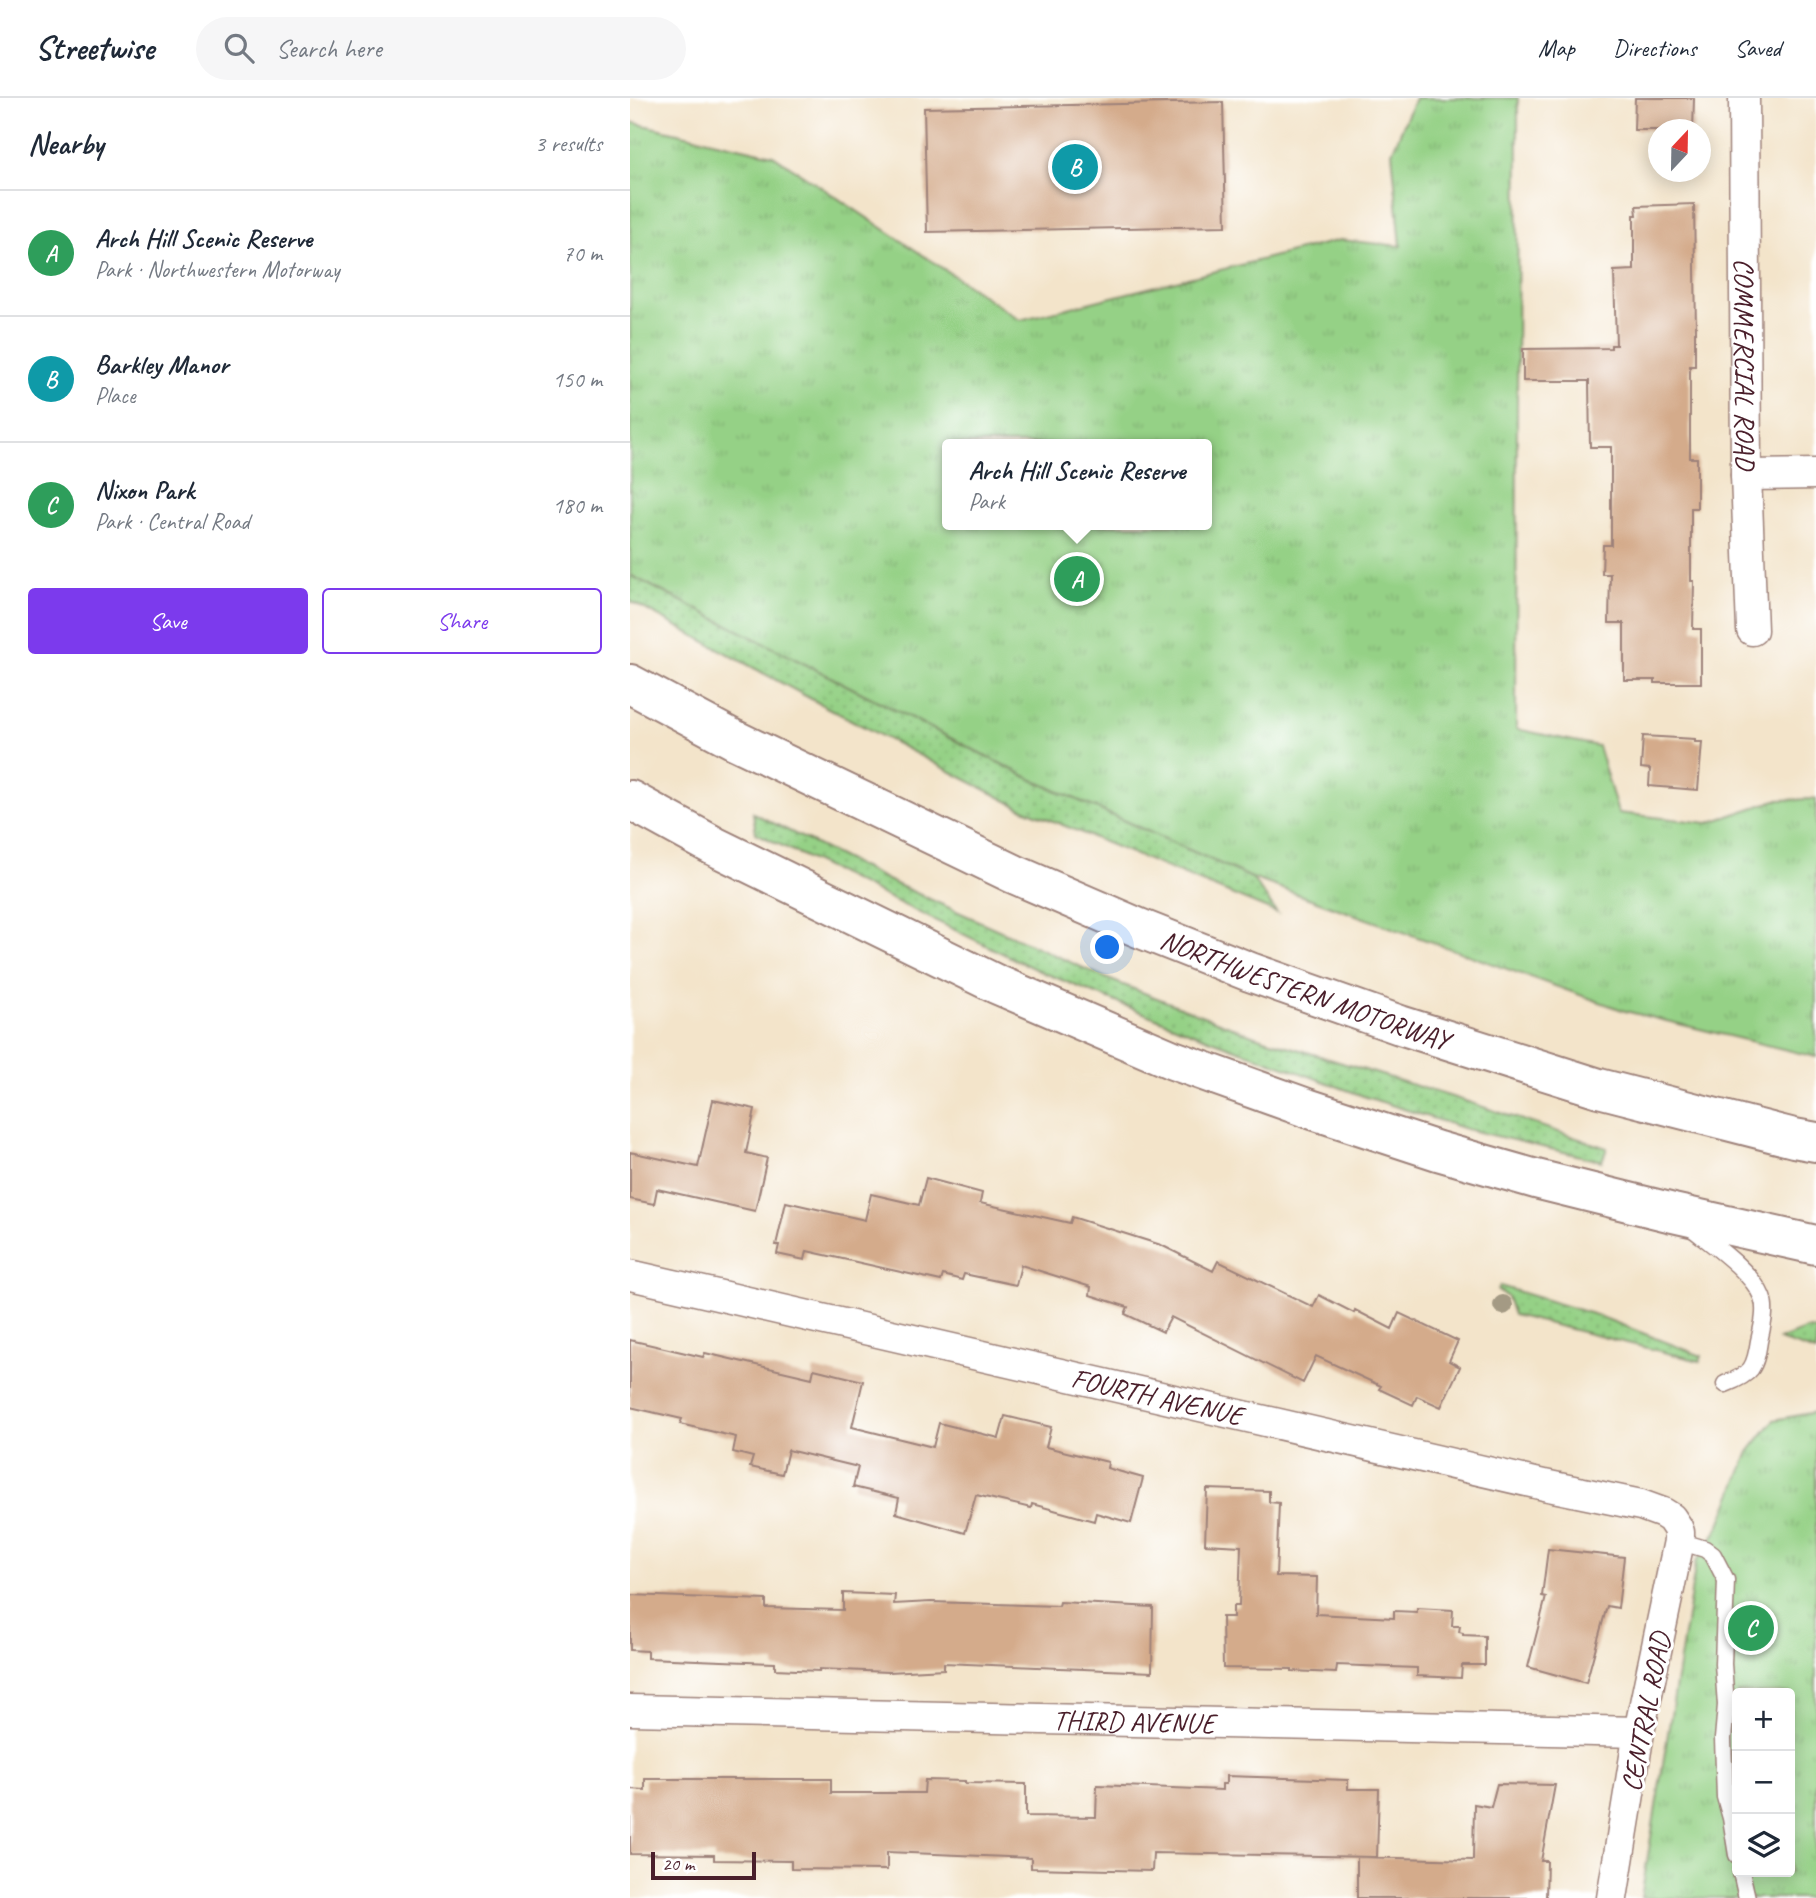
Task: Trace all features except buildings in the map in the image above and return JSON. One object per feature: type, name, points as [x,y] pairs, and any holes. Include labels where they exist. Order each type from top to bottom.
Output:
[{"type":"highway","name":"NORTHWESTERN MOTORWAY","points":[[630,684],[733,739],[1014,874],[1250,972],[1400,1025],[1599,1088],[1816,1142]]},
{"type":"highway","points":[[630,800],[714,846],[996,984],[1173,1060],[1307,1108],[1536,1180],[1816,1245]]},
{"type":"street","name":"COMMERCIAL ROAD","points":[[1744,98],[1746,475],[1752,630]]},
{"type":"street","points":[[1746,475],[1816,474]]},
{"type":"street","name":"FOURTH AVENUE","points":[[630,1275],[1504,1476],[1641,1505],[1671,1518],[1678,1534]]},
{"type":"street","name":"CENTRAL ROAD","points":[[1612,1898],[1639,1732],[1678,1534]]},
{"type":"street","name":"THIRD AVENUE","points":[[630,1710],[1639,1732]]},
{"type":"lane","points":[[1673,1213],[1733,1261],[1750,1279],[1762,1298],[1763,1318],[1756,1362],[1747,1374],[1725,1384]]},
{"type":"lane","points":[[1678,1534],[1713,1555],[1726,1580],[1723,1664],[1726,1705],[1723,1739],[1725,1797],[1732,1824]]},
{"type":"lane","points":[[1742,1877],[1747,1898]]},
{"type":"green space","points":[[1415,98],[1518,98],[1516,729],[1598,746],[1618,813],[1708,823],[1776,800],[1816,799],[1816,1057],[1625,1011],[1252,878],[1031,779],[630,575],[630,122],[773,155],[1020,320],[1340,240],[1401,246],[1392,152]]},
{"type":"green space","points":[[630,575],[1031,779],[1252,878],[1277,913],[1019,807],[826,707],[630,601]]},
{"type":"green space","points":[[753,813],[887,880],[1108,979],[1255,1036],[1607,1148],[1602,1161],[1466,1129],[1363,1096],[1193,1033],[1037,970],[756,833]]},
{"type":"green space","points":[[1500,1286],[1596,1315],[1702,1356],[1700,1361],[1513,1315],[1507,1297],[1498,1291]]},
{"type":"green space","points":[[1807,1329],[1816,1330],[1816,1352],[1779,1340]]},
{"type":"green space","points":[[1816,1412],[1816,1898],[1641,1898],[1696,1562],[1718,1529],[1749,1452],[1774,1420]]},
{"type":"place","name":"Barkley Manor","points":[[1075,167]]},
{"type":"place","name":"Arch Hill Scenic Reserve","points":[[1077,579]]},
{"type":"place","name":"Nixon Park","points":[[1751,1628]]}]
